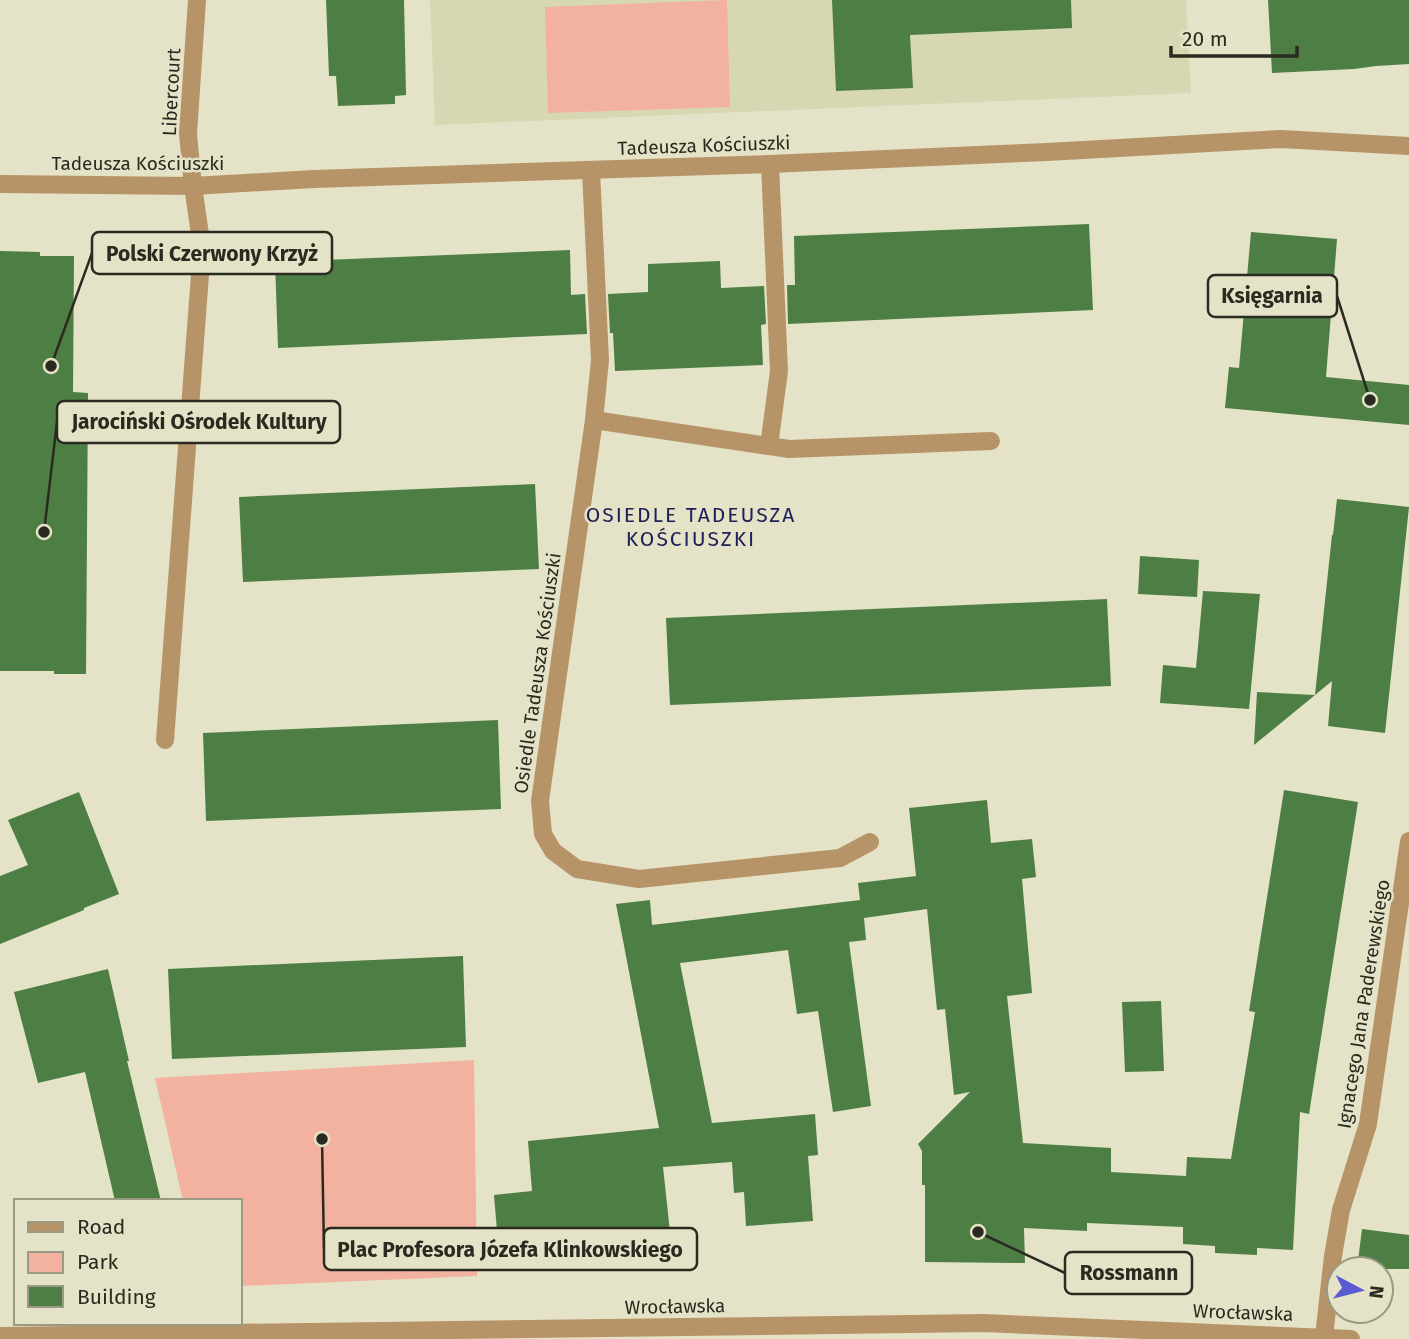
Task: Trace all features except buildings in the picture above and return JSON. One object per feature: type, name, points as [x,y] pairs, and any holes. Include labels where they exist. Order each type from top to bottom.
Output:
[{"type":"street","name":"Libercourt","points":[[165,740],[202,248],[188,134],[197,0]]},
{"type":"street","name":"Tadeusza Kościuszki","points":[[0,184],[193,186],[314,179],[771,164],[1281,139],[1409,146]]},
{"type":"street","points":[[769,446],[779,371],[771,164]]},
{"type":"street","name":"Osiedle Tadeusza Kościuszki","points":[[591,171],[600,360],[594,420],[540,801],[543,834],[553,851],[577,869],[639,879],[840,858],[870,842]]},
{"type":"street","points":[[594,420],[789,449],[991,441]]},
{"type":"street","name":"Ignacego Jana Paderewskiego","points":[[1324,1337],[1341,1210],[1368,1124],[1409,841]]},
{"type":"street","name":"Wrocławska","points":[[0,1336],[982,1331],[1351,1339]]},
{"type":"shaded area","points":[[430,0],[1186,0],[1191,93],[435,125]]},
{"type":"green space","points":[[727,0],[730,107],[548,113],[545,7]]},
{"type":"green space","points":[[474,1060],[477,1276],[242,1286],[242,1199],[183,1199],[155,1078]]},
{"type":"place","name":"Polski Czerwony Krzyż","points":[[51,366]]},
{"type":"place","name":"Księgarnia","points":[[1370,400]]},
{"type":"place","name":"Jarociński Ośrodek Kultury","points":[[44,532]]},
{"type":"place","name":"Plac Profesora Józefa Klinkowskiego","points":[[322,1139]]},
{"type":"place","name":"Rossmann","points":[[978,1232]]},
{"type":"district","name":"OSIEDLE TADEUSZA KOŚCIUSZKI","points":[[691,527]]}]
